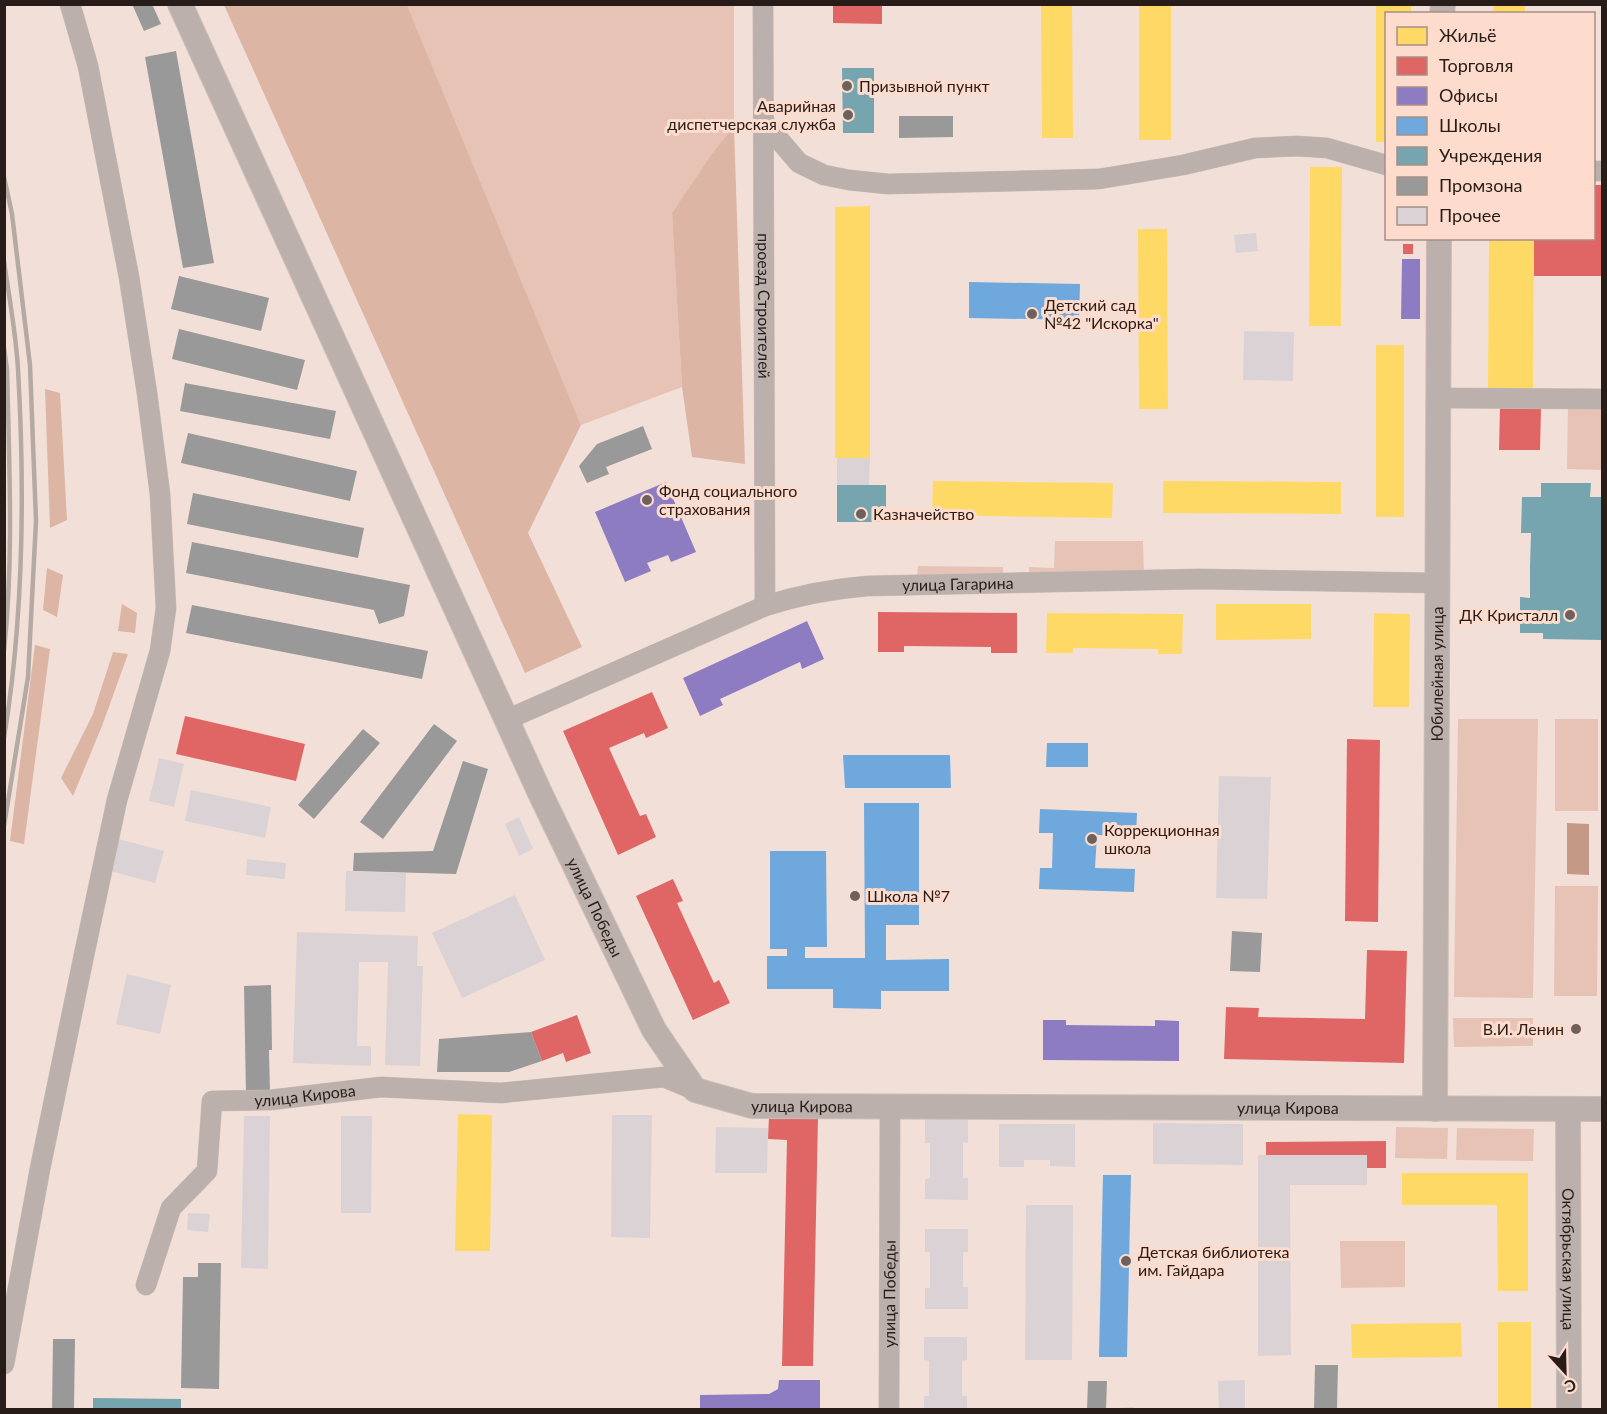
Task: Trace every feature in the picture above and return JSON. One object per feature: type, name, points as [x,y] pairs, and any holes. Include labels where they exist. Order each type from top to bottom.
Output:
[{"type":"street","points":[[4,1364],[40,1169],[117,800],[160,651],[166,608],[160,494],[147,393],[130,288],[88,66],[70,4]]},
{"type":"street","name":"улица Победы","points":[[180,4],[506,720],[654,1029],[695,1090]]},
{"type":"street","name":"проезд Строителей","points":[[763,4],[765,606]]},
{"type":"street","points":[[764,122],[800,163],[824,175],[888,184],[1099,179],[1183,165],[1255,148],[1297,146],[1327,148],[1385,165]]},
{"type":"street","name":"Юбилейная улица","points":[[1435,1109],[1439,240]]},
{"type":"street","points":[[1439,398],[1602,399]]},
{"type":"street","name":"улица Гагарина","points":[[506,720],[765,606],[798,595],[832,589],[867,585],[1200,579],[1438,583]]},
{"type":"street","name":"улица Кирова","points":[[146,1285],[171,1208],[207,1171],[213,1101],[270,1100],[381,1087],[501,1093],[664,1077],[695,1090],[752,1106],[1602,1110]]},
{"type":"street","name":"улица Победы","points":[[889,1410],[890,1107]]},
{"type":"street","name":"Октябрьская улица","points":[[1568,1109],[1569,1410]]},
{"type":"shaded area","points":[[224,5],[407,5],[581,425],[528,533],[582,647],[525,673]]},
{"type":"shaded area","points":[[407,5],[734,5],[734,126],[713,152],[672,213],[682,387],[581,425]]},
{"type":"shaded area","points":[[734,126],[745,464],[692,457],[682,387],[672,213],[713,152]]},
{"type":"shaded area","points":[[45,389],[60,393],[67,520],[50,528]]},
{"type":"shaded area","points":[[1568,405],[1602,405],[1602,470],[1567,469]]},
{"type":"shaded area","points":[[1055,541],[1143,541],[1144,577],[1029,576],[1029,567],[1054,568]]},
{"type":"shaded area","points":[[918,566],[1003,567],[1003,577],[917,575]]},
{"type":"shaded area","points":[[47,568],[63,575],[57,617],[43,610]]},
{"type":"shaded area","points":[[122,604],[137,613],[135,633],[118,631]]},
{"type":"shaded area","points":[[35,645],[50,649],[24,844],[10,841]]},
{"type":"shaded area","points":[[113,652],[128,654],[73,796],[61,778],[93,714]]},
{"type":"shaded area","points":[[1458,719],[1538,719],[1533,998],[1454,997]]},
{"type":"shaded area","points":[[1555,719],[1598,719],[1598,811],[1555,811]]},
{"type":"shaded area","points":[[1567,823],[1589,824],[1589,875],[1567,874]]},
{"type":"shaded area","points":[[1555,886],[1598,886],[1597,996],[1554,996]]},
{"type":"shaded area","points":[[1453,1018],[1533,1018],[1533,1046],[1454,1047]]},
{"type":"shaded area","points":[[1396,1127],[1448,1128],[1447,1159],[1395,1158]]},
{"type":"shaded area","points":[[1457,1128],[1534,1129],[1533,1161],[1456,1160]]},
{"type":"shaded area","points":[[1340,1241],[1405,1241],[1405,1287],[1341,1288]]},
{"type":"building: Жильё","points":[[1041,4],[1072,4],[1073,138],[1042,138]]},
{"type":"building: Жильё","points":[[1139,4],[1171,4],[1171,140],[1139,140]]},
{"type":"building: Жильё","points":[[1376,4],[1411,4],[1411,12],[1385,12],[1385,142],[1376,142]]},
{"type":"building: Жильё","points":[[1494,4],[1525,4],[1525,12],[1493,12]]},
{"type":"building: Жильё","points":[[1310,167],[1342,167],[1341,326],[1309,326]]},
{"type":"building: Жильё","points":[[870,206],[870,458],[835,458],[835,207]]},
{"type":"building: Жильё","points":[[1138,229],[1167,229],[1168,409],[1139,409]]},
{"type":"building: Жильё","points":[[1489,240],[1534,240],[1533,388],[1488,388]]},
{"type":"building: Жильё","points":[[1376,345],[1404,345],[1404,517],[1376,517]]},
{"type":"building: Жильё","points":[[933,481],[1113,483],[1112,518],[932,515]]},
{"type":"building: Жильё","points":[[1163,481],[1341,482],[1341,514],[1163,513]]},
{"type":"building: Жильё","points":[[1216,604],[1311,604],[1311,639],[1216,640]]},
{"type":"building: Жильё","points":[[1047,613],[1183,614],[1182,654],[1158,654],[1158,649],[1073,648],[1073,653],[1046,653]]},
{"type":"building: Жильё","points":[[1374,613],[1410,614],[1409,707],[1373,707]]},
{"type":"building: Жильё","points":[[458,1114],[492,1115],[490,1251],[455,1251]]},
{"type":"building: Жильё","points":[[1402,1173],[1528,1173],[1528,1291],[1498,1291],[1497,1205],[1402,1205]]},
{"type":"building: Жильё","points":[[1498,1322],[1531,1322],[1531,1410],[1498,1410]]},
{"type":"building: Жильё","points":[[1461,1323],[1462,1357],[1352,1358],[1351,1324]]},
{"type":"building: Торговля","points":[[833,4],[882,4],[882,24],[833,23]]},
{"type":"building: Торговля","points":[[1595,185],[1602,185],[1602,276],[1534,276],[1534,240],[1595,240]]},
{"type":"building: Торговля","points":[[1403,244],[1413,244],[1413,254],[1403,254]]},
{"type":"building: Торговля","points":[[1500,408],[1541,409],[1540,450],[1499,450]]},
{"type":"building: Торговля","points":[[878,612],[1017,613],[1017,653],[991,653],[991,647],[904,646],[904,652],[878,652]]},
{"type":"building: Торговля","points":[[652,692],[668,728],[646,738],[644,733],[609,748],[640,816],[646,814],[656,837],[618,855],[563,731]]},
{"type":"building: Торговля","points":[[185,716],[305,744],[296,781],[176,754]]},
{"type":"building: Торговля","points":[[1347,739],[1380,740],[1378,922],[1345,921]]},
{"type":"building: Торговля","points":[[673,879],[683,901],[677,903],[714,983],[719,980],[730,1003],[693,1020],[636,896]]},
{"type":"building: Торговля","points":[[1367,950],[1407,951],[1404,1063],[1224,1059],[1226,1007],[1259,1008],[1258,1017],[1365,1019]]},
{"type":"building: Торговля","points":[[577,1015],[591,1053],[566,1062],[563,1053],[542,1061],[531,1032]]},
{"type":"building: Торговля","points":[[769,1116],[818,1117],[813,1366],[782,1366],[787,1140],[768,1139]]},
{"type":"building: Торговля","points":[[1386,1141],[1386,1168],[1367,1168],[1367,1155],[1266,1155],[1266,1142]]},
{"type":"building: Офисы","points":[[1402,259],[1420,259],[1420,319],[1401,319]]},
{"type":"building: Офисы","points":[[666,482],[696,552],[671,562],[668,555],[647,563],[651,571],[625,582],[595,512]]},
{"type":"building: Офисы","points":[[807,621],[824,659],[802,669],[800,662],[720,699],[723,705],[700,716],[683,678]]},
{"type":"building: Офисы","points":[[1043,1020],[1066,1020],[1066,1025],[1155,1026],[1155,1020],[1179,1021],[1179,1061],[1043,1060]]},
{"type":"building: Офисы","points":[[779,1380],[820,1380],[820,1410],[700,1410],[700,1395],[769,1394],[778,1389]]},
{"type":"building: Школы","points":[[969,282],[1080,284],[1079,320],[969,318]]},
{"type":"building: Школы","points":[[1047,743],[1088,743],[1088,767],[1046,767]]},
{"type":"building: Школы","points":[[843,755],[950,755],[951,788],[845,788]]},
{"type":"building: Школы","points":[[864,803],[919,803],[919,925],[886,925],[886,960],[949,959],[949,991],[881,991],[881,1009],[833,1008],[833,989],[767,989],[767,956],[787,956],[787,949],[770,949],[770,851],[826,851],[827,947],[805,947],[805,958],[865,958]]},
{"type":"building: Школы","points":[[1040,809],[1137,813],[1136,836],[1097,835],[1095,868],[1135,869],[1134,892],[1039,889],[1040,868],[1052,868],[1053,833],[1039,833]]},
{"type":"building: Школы","points":[[1103,1175],[1131,1175],[1127,1357],[1099,1357]]},
{"type":"building: Учреждения","points":[[842,68],[874,68],[874,133],[843,133]]},
{"type":"building: Учреждения","points":[[1541,483],[1591,483],[1590,497],[1602,497],[1602,640],[1543,639],[1543,633],[1520,633],[1520,597],[1530,598],[1531,533],[1521,533],[1522,497],[1541,497]]},
{"type":"building: Учреждения","points":[[837,485],[886,485],[886,522],[837,522]]},
{"type":"building: Учреждения","points":[[93,1398],[181,1399],[181,1410],[93,1410]]},
{"type":"building: Промзона","points":[[132,4],[152,4],[161,24],[144,31]]},
{"type":"building: Промзона","points":[[176,51],[214,263],[183,268],[145,57]]},
{"type":"building: Промзона","points":[[899,116],[953,116],[953,137],[899,138]]},
{"type":"building: Промзона","points":[[179,276],[269,298],[261,331],[171,309]]},
{"type":"building: Промзона","points":[[179,329],[305,360],[297,390],[172,359]]},
{"type":"building: Промзона","points":[[185,383],[336,411],[330,439],[180,411]]},
{"type":"building: Промзона","points":[[643,426],[652,449],[606,467],[609,474],[587,483],[579,466],[597,444]]},
{"type":"building: Промзона","points":[[188,433],[357,471],[350,501],[181,463]]},
{"type":"building: Промзона","points":[[193,493],[364,528],[358,558],[187,524]]},
{"type":"building: Промзона","points":[[192,542],[410,585],[404,616],[379,624],[374,610],[186,573]]},
{"type":"building: Промзона","points":[[192,605],[428,651],[422,679],[186,633]]},
{"type":"building: Промзона","points":[[434,724],[457,741],[383,839],[360,822]]},
{"type":"building: Промзона","points":[[363,729],[380,743],[314,819],[298,805]]},
{"type":"building: Промзона","points":[[463,761],[488,769],[456,874],[353,871],[354,853],[433,851]]},
{"type":"building: Промзона","points":[[1232,931],[1262,933],[1260,972],[1230,971]]},
{"type":"building: Промзона","points":[[271,985],[270,1094],[246,1095],[244,986]]},
{"type":"building: Промзона","points":[[531,1032],[542,1061],[509,1072],[437,1072],[439,1039]]},
{"type":"building: Промзона","points":[[198,1263],[221,1263],[219,1389],[181,1388],[183,1277],[198,1277]]},
{"type":"building: Промзона","points":[[53,1339],[75,1339],[74,1410],[52,1410]]},
{"type":"building: Промзона","points":[[1315,1365],[1338,1365],[1337,1410],[1314,1410]]},
{"type":"building: Промзона","points":[[1088,1381],[1107,1381],[1106,1410],[1087,1410]]},
{"type":"building: Прочее","points":[[1256,233],[1258,251],[1236,253],[1234,235]]},
{"type":"building: Прочее","points":[[1244,331],[1294,332],[1293,381],[1243,380]]},
{"type":"building: Прочее","points":[[837,458],[870,458],[869,485],[837,485]]},
{"type":"building: Прочее","points":[[159,758],[184,764],[174,807],[149,801]]},
{"type":"building: Прочее","points":[[1219,776],[1271,777],[1267,899],[1216,898]]},
{"type":"building: Прочее","points":[[191,790],[271,807],[265,838],[185,821]]},
{"type":"building: Прочее","points":[[519,817],[533,849],[519,856],[505,824]]},
{"type":"building: Прочее","points":[[118,839],[164,851],[155,883],[110,871]]},
{"type":"building: Прочее","points":[[247,859],[286,863],[285,879],[246,875]]},
{"type":"building: Прочее","points":[[346,871],[406,873],[405,912],[345,911]]},
{"type":"building: Прочее","points":[[515,895],[545,960],[462,998],[432,933]]},
{"type":"building: Прочее","points":[[297,932],[418,936],[417,966],[423,966],[420,1066],[385,1065],[388,962],[359,962],[357,1046],[371,1046],[371,1066],[293,1063]]},
{"type":"building: Прочее","points":[[127,974],[171,985],[160,1034],[116,1024]]},
{"type":"building: Прочее","points":[[612,1115],[652,1115],[650,1238],[611,1237]]},
{"type":"building: Прочее","points":[[244,1116],[270,1116],[268,1269],[241,1268]]},
{"type":"building: Прочее","points":[[341,1116],[372,1116],[371,1213],[341,1213]]},
{"type":"building: Прочее","points":[[925,1119],[968,1119],[968,1143],[963,1142],[963,1178],[968,1178],[968,1200],[925,1199],[925,1179],[930,1178],[930,1143],[925,1143]]},
{"type":"building: Прочее","points":[[1153,1123],[1243,1124],[1243,1165],[1153,1164]]},
{"type":"building: Прочее","points":[[999,1124],[1075,1124],[1075,1167],[1050,1166],[1050,1160],[1024,1160],[1024,1167],[999,1167]]},
{"type":"building: Прочее","points":[[716,1127],[768,1128],[767,1173],[715,1173]]},
{"type":"building: Прочее","points":[[1258,1155],[1367,1155],[1367,1185],[1290,1185],[1291,1355],[1258,1356]]},
{"type":"building: Прочее","points":[[1026,1205],[1073,1205],[1072,1360],[1025,1360]]},
{"type":"building: Прочее","points":[[188,1213],[210,1214],[208,1232],[187,1230]]},
{"type":"building: Прочее","points":[[925,1229],[968,1229],[968,1252],[963,1252],[963,1287],[968,1287],[968,1309],[925,1309],[925,1288],[930,1288],[930,1252],[925,1252]]},
{"type":"building: Прочее","points":[[924,1337],[967,1337],[967,1360],[962,1361],[962,1396],[967,1396],[967,1410],[924,1410],[924,1396],[929,1396],[929,1361],[924,1360]]},
{"type":"building: Прочее","points":[[1245,1380],[1245,1410],[1219,1410],[1218,1381]]},
{"type":"building: Прочее","points":[[1133,1407],[1134,1410],[1117,1410],[1117,1408]]},
{"type":"railway","points":[[4,177],[12,214],[30,365],[36,521],[28,677],[4,826]]},
{"type":"railway","points":[[4,261],[17,356],[22,461],[19,600],[16,646],[4,738]]},
{"type":"railway","points":[[4,348],[7,369],[10,510],[9,580],[4,651]]},
{"type":"place","name":"Призывной пункт","points":[[847,86]]},
{"type":"place","name":"Аварийная диспетчерская служба","points":[[848,115]]},
{"type":"place","name":"Детский сад №42 \"Искорка\"","points":[[1032,314]]},
{"type":"place","name":"Фонд социального страхования","points":[[647,500]]},
{"type":"place","name":"Казначейство","points":[[861,514]]},
{"type":"place","name":"ДК Кристалл","points":[[1570,615]]},
{"type":"place","name":"Коррекционная школа","points":[[1092,839]]},
{"type":"place","name":"Школа №7","points":[[855,896]]},
{"type":"place","name":"В.И. Ленин","points":[[1576,1029]]},
{"type":"place","name":"Детская библиотека им. Гайдара","points":[[1126,1261]]}]
